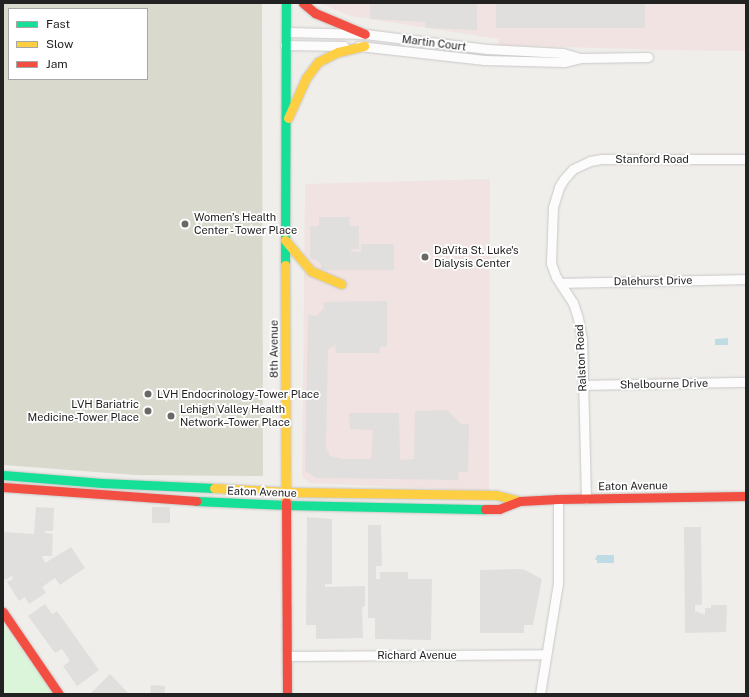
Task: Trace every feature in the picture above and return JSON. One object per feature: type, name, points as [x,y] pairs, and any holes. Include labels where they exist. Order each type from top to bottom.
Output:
[{"type":"street","name":"8th Avenue","points":[[286,3],[285,240],[287,694]]},
{"type":"street","points":[[303,3],[315,13],[365,34]]},
{"type":"street","name":"Martin Court","points":[[286,32],[365,34],[487,49],[563,53],[582,58]]},
{"type":"street","name":"Martin Court","points":[[285,45],[364,46],[484,60],[564,62],[582,58],[648,57]]},
{"type":"street","points":[[285,124],[306,78],[318,62],[327,56],[338,52],[364,46]]},
{"type":"street","name":"Stanford Road","points":[[564,179],[581,164],[602,159],[746,159]]},
{"type":"street","name":"Ralston Road","points":[[564,179],[555,196],[553,207],[551,263],[552,270],[573,304],[578,318],[583,360],[586,499]]},
{"type":"street","points":[[285,240],[311,271],[318,276],[341,284]]},
{"type":"street","name":"Dalehurst Drive","points":[[561,283],[746,279]]},
{"type":"street","name":"Shelbourne Drive","points":[[583,385],[746,382]]},
{"type":"street","name":"Eaton Avenue","points":[[3,475],[102,483],[287,492],[496,495],[520,501],[746,496]]},
{"type":"street","name":"Eaton Avenue","points":[[3,487],[186,500],[287,505],[499,509],[520,501]]},
{"type":"street","points":[[540,694],[558,583],[558,499]]},
{"type":"street","points":[[3,612],[59,694]]},
{"type":"street","name":"Richard Avenue","points":[[288,656],[546,654]]},
{"type":"shaded area","points":[[3,3],[262,3],[263,476],[136,475],[3,465]]},
{"type":"shaded area","points":[[320,3],[746,3],[746,51],[498,45],[499,39],[350,16]]},
{"type":"shaded area","points":[[370,3],[477,3],[477,30],[426,28],[425,22],[370,19]]},
{"type":"shaded area","points":[[496,3],[645,3],[645,28],[496,28]]},
{"type":"shaded area","points":[[490,179],[489,491],[309,483],[302,476],[305,184]]},
{"type":"shaded area","points":[[319,217],[349,217],[350,226],[359,226],[359,249],[351,249],[351,251],[361,252],[361,244],[394,244],[394,270],[321,270],[321,264],[310,258],[310,226],[319,226]]},
{"type":"shaded area","points":[[387,301],[387,346],[380,347],[379,353],[336,353],[335,345],[328,350],[326,447],[330,456],[343,459],[371,459],[373,430],[350,429],[349,413],[399,413],[400,460],[414,459],[415,411],[447,410],[461,424],[469,424],[468,472],[458,472],[459,480],[316,478],[305,471],[308,315],[317,316],[324,308],[323,302]]},
{"type":"shaded area","points":[[36,507],[54,508],[53,531],[45,531],[45,533],[53,534],[52,556],[42,556],[45,563],[71,547],[85,568],[60,585],[55,578],[42,587],[46,593],[29,604],[25,597],[19,601],[7,582],[13,579],[12,576],[5,580],[3,576],[3,532],[34,534]]},
{"type":"shaded area","points":[[152,507],[170,507],[170,523],[152,523]]},
{"type":"shaded area","points":[[307,517],[332,519],[332,584],[325,584],[325,587],[365,586],[365,606],[362,607],[363,638],[316,639],[316,625],[306,625]]},
{"type":"shaded area","points":[[368,525],[381,525],[382,566],[376,566],[376,579],[380,579],[380,572],[408,572],[408,579],[432,579],[431,640],[375,639],[375,618],[368,618]]},
{"type":"shaded area","points":[[684,527],[701,527],[702,605],[695,605],[695,611],[705,615],[705,608],[711,608],[711,605],[727,605],[726,632],[685,633]]},
{"type":"shaded area","points":[[523,569],[542,579],[533,625],[524,625],[524,633],[480,633],[480,570]]},
{"type":"shaded area","points":[[45,604],[52,614],[57,611],[99,670],[77,686],[63,666],[70,661],[62,649],[55,653],[28,616]]},
{"type":"shaded area","points":[[110,674],[128,693],[90,694]]},
{"type":"shaded area","points":[[151,685],[165,686],[164,694],[150,694]]},
{"type":"green space","points":[[3,625],[53,694],[3,694]]},
{"type":"water","points":[[728,338],[728,345],[715,345],[715,339]]},
{"type":"water","points":[[597,555],[614,555],[614,563],[597,563],[597,560],[595,560]]},
{"type":"traffic: fast","points":[[285,265],[286,3]]},
{"type":"traffic: fast","points":[[3,475],[102,483],[214,488]]},
{"type":"traffic: fast","points":[[196,501],[287,505],[485,509]]},
{"type":"traffic: slow","points":[[288,118],[306,78],[318,62],[338,52],[364,46]]},
{"type":"traffic: slow","points":[[285,240],[311,271],[341,284]]},
{"type":"traffic: slow","points":[[285,265],[286,502]]},
{"type":"traffic: slow","points":[[214,488],[287,492],[496,495],[520,501]]},
{"type":"traffic: jam","points":[[303,3],[315,13],[365,34]]},
{"type":"traffic: jam","points":[[3,487],[196,501]]},
{"type":"traffic: jam","points":[[485,509],[499,509],[520,501],[558,499],[746,496]]},
{"type":"traffic: jam","points":[[286,502],[287,694]]},
{"type":"traffic: jam","points":[[3,612],[59,694]]},
{"type":"place","name":"Women’s Health Center - Tower Place","points":[[185,224]]},
{"type":"place","name":"DaVita St. Luke's Dialysis Center","points":[[425,257]]},
{"type":"place","name":"LVH Endocrinology-Tower Place","points":[[148,394]]},
{"type":"place","name":"LVH Bariatric Medicine-Tower Place","points":[[148,411]]},
{"type":"place","name":"Lehigh Valley Health Network–Tower Place","points":[[171,416]]}]
